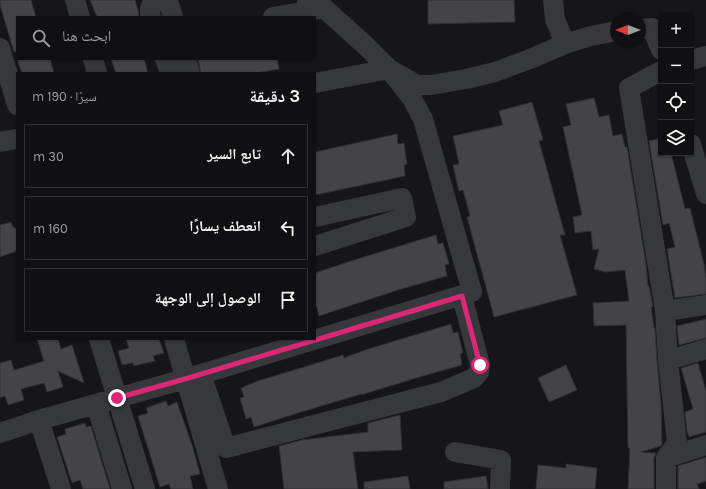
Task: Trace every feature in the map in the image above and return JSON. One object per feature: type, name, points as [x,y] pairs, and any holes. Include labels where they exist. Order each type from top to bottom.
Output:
[{"type":"street","points":[[75,0],[80,16]]},
{"type":"street","points":[[553,0],[555,19],[565,44]]},
{"type":"street","points":[[151,16],[150,7],[152,4],[161,1],[166,1],[169,4],[173,16]]},
{"type":"street","points":[[276,16],[315,4],[362,42],[388,69],[411,97],[423,119],[472,292],[316,340]]},
{"type":"street","points":[[646,28],[652,28],[660,48]]},
{"type":"street","points":[[316,83],[388,69],[417,85],[431,86],[495,72],[565,44],[610,32]]},
{"type":"street","points":[[0,48],[16,102]]},
{"type":"street","points":[[694,59],[706,56]]},
{"type":"street","points":[[93,60],[97,72]]},
{"type":"street","points":[[165,60],[170,72]]},
{"type":"street","points":[[186,60],[190,72]]},
{"type":"street","points":[[658,73],[629,88],[665,311],[668,360],[677,443],[666,458],[666,489]]},
{"type":"street","points":[[0,142],[16,139]]},
{"type":"street","points":[[694,154],[706,194]]},
{"type":"street","points":[[316,217],[402,198],[406,217],[316,246]]},
{"type":"street","points":[[174,340],[226,448],[441,392],[474,378],[479,372],[480,365],[462,296]]},
{"type":"street","points":[[665,311],[706,305]]},
{"type":"street","points":[[99,340],[145,489]]},
{"type":"street","points":[[0,433],[39,420],[193,377],[316,340]]},
{"type":"street","points":[[668,360],[706,350]]},
{"type":"street","points":[[193,377],[218,489]]},
{"type":"street","points":[[96,404],[122,489]]},
{"type":"street","points":[[39,420],[61,489]]},
{"type":"street","points":[[666,458],[706,445]]},
{"type":"street","points":[[455,452],[501,460],[500,489]]},
{"type":"building","points":[[0,0],[31,0],[36,16],[16,16],[16,51],[14,52],[0,5]]},
{"type":"building","points":[[90,0],[135,0],[139,16],[97,16]]},
{"type":"building","points":[[428,0],[514,0],[515,22],[428,24]]},
{"type":"building","points":[[17,60],[50,60],[54,72],[22,72]]},
{"type":"building","points":[[111,60],[144,60],[148,72],[116,72]]},
{"type":"building","points":[[198,60],[277,60],[279,69],[262,72],[201,72]]},
{"type":"building","points":[[594,98],[599,117],[609,115],[613,136],[622,134],[625,147],[627,147],[646,264],[648,286],[653,307],[651,307],[655,328],[661,404],[662,444],[661,446],[641,452],[656,453],[654,458],[654,489],[628,489],[630,448],[628,448],[626,325],[594,326],[593,303],[629,301],[625,270],[606,272],[594,269],[599,249],[593,250],[591,231],[575,233],[573,217],[582,215],[563,127],[571,125],[566,104]]},
{"type":"building","points":[[532,102],[543,140],[539,141],[565,235],[560,235],[577,295],[494,317],[467,217],[470,216],[463,190],[459,191],[453,165],[459,164],[453,136],[503,125],[499,111]]},
{"type":"building","points":[[397,134],[398,144],[404,143],[407,164],[404,165],[405,176],[316,195],[316,152]]},
{"type":"building","points":[[658,139],[658,156],[672,156],[685,209],[690,208],[704,264],[706,294],[675,298],[667,249],[675,247],[669,223],[663,225],[649,141]]},
{"type":"building","points":[[11,222],[12,226],[16,228],[16,251],[0,257],[0,225]]},
{"type":"building","points":[[436,235],[438,244],[443,243],[449,264],[445,265],[447,276],[401,289],[319,316],[316,308],[316,273]]},
{"type":"building","points":[[706,319],[706,338],[679,345],[677,326]]},
{"type":"building","points":[[451,324],[453,333],[458,332],[463,353],[460,354],[462,365],[254,427],[251,417],[246,419],[240,398],[244,397],[241,388],[258,381],[343,355],[344,358],[365,350]]},
{"type":"building","points":[[37,340],[58,340],[61,349],[72,345],[84,383],[58,371],[63,387],[47,392],[44,383],[21,389],[24,400],[8,405],[5,396],[0,398],[0,363],[11,360],[14,370],[44,361]]},
{"type":"building","points":[[126,340],[159,340],[164,353],[153,356],[155,361],[134,366],[133,363],[122,365],[118,351],[129,348]]},
{"type":"building","points":[[698,363],[706,391],[706,432],[689,437],[685,412],[693,409],[681,368]]},
{"type":"building","points":[[566,365],[577,390],[549,402],[538,378]]},
{"type":"building","points":[[166,401],[168,406],[177,402],[193,448],[200,474],[190,476],[193,489],[171,489],[169,484],[160,487],[138,416],[148,413],[146,408]]},
{"type":"building","points":[[400,415],[402,450],[353,452],[358,489],[284,489],[279,446],[302,440],[368,432],[368,423]]},
{"type":"building","points":[[85,423],[86,427],[91,426],[110,489],[83,489],[80,480],[72,483],[57,437],[66,434],[65,429]]},
{"type":"building","points":[[706,457],[706,481],[697,484],[699,489],[678,489],[678,466]]},
{"type":"building","points":[[566,464],[597,468],[595,489],[536,489],[538,465],[566,468]]},
{"type":"building","points":[[408,476],[410,489],[364,489],[364,482]]},
{"type":"building","points":[[486,476],[488,489],[444,489],[444,482]]},
{"type":"route","points":[[117,398],[462,296],[480,365]]}]
